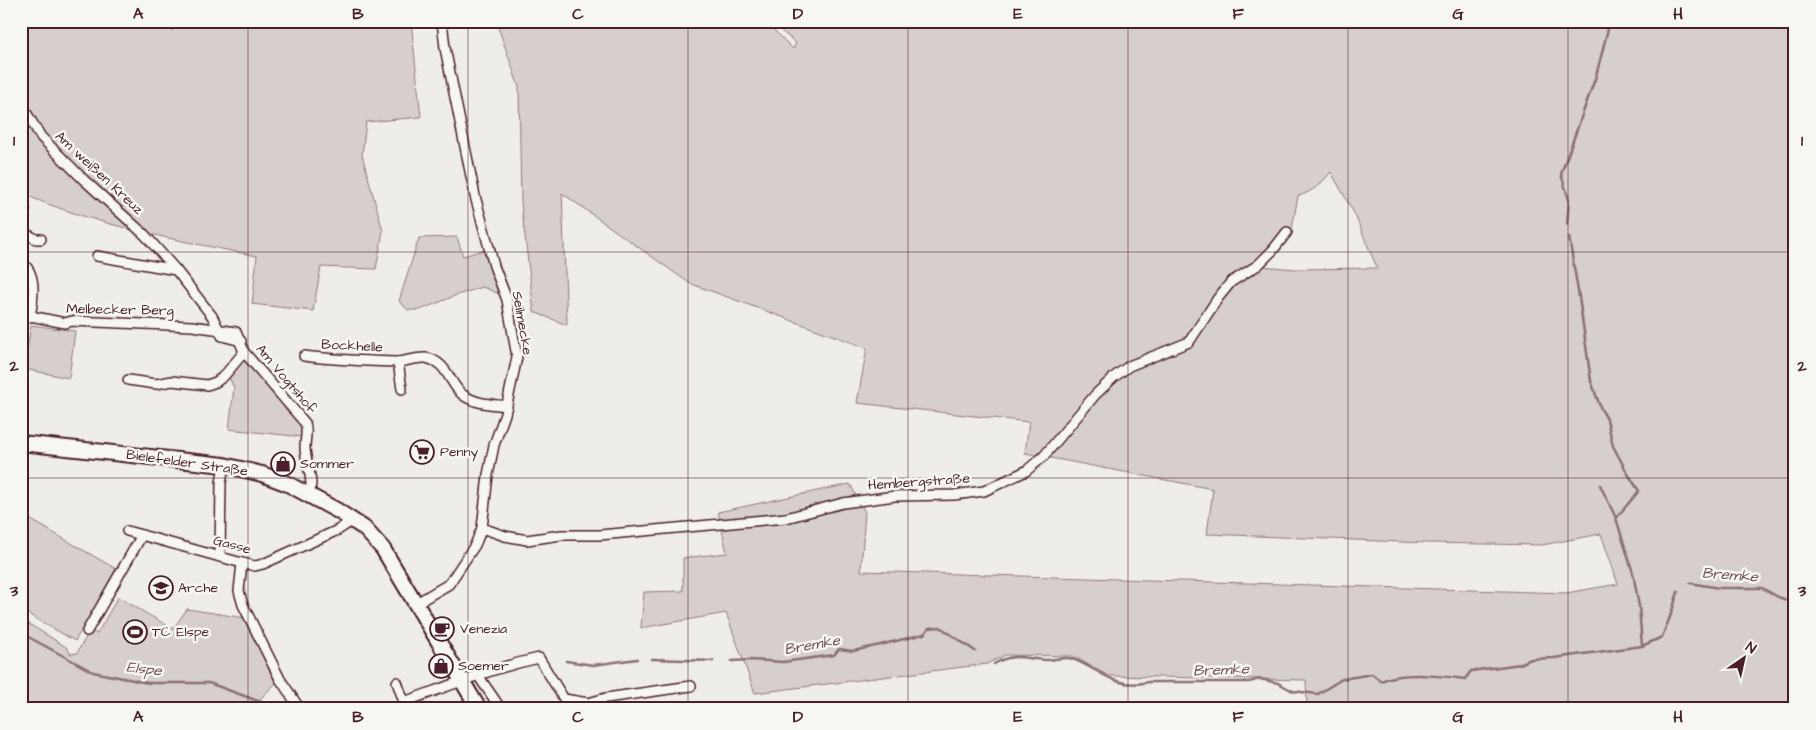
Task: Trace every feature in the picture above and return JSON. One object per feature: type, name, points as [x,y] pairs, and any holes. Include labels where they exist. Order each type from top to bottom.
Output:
[{"type":"main road","name":"Bielefelder Straße","points":[[21,443],[224,465],[262,474],[309,495],[351,519],[372,535],[383,549],[479,709]]},
{"type":"street","name":"Seilmecke","points":[[415,604],[449,584],[475,545],[482,528],[488,475],[494,445],[507,406],[517,357],[507,300],[494,266],[475,196],[445,48],[442,21]]},
{"type":"street","name":"Am weißen Kreuz","points":[[21,104],[41,136],[84,180],[145,235],[176,270]]},
{"type":"street","points":[[21,231],[36,239],[40,239]]},
{"type":"street","name":"Hembergstraße","points":[[482,528],[505,536],[527,540],[561,535],[600,535],[786,518],[843,503],[895,496],[954,496],[984,491],[1026,471],[1044,456],[1096,395],[1128,366],[1188,342],[1231,282],[1258,265],[1287,232]]},
{"type":"street","points":[[97,256],[176,270],[212,316],[218,330]]},
{"type":"street","points":[[21,262],[29,268],[34,295],[26,316]]},
{"type":"street","name":"Melbecker Berg","points":[[26,316],[65,323],[72,321],[170,324],[218,330]]},
{"type":"street","name":"Am Vogtshof","points":[[218,330],[236,332],[244,352],[305,423],[307,427],[305,449],[312,486],[309,495]]},
{"type":"street","points":[[128,380],[156,384],[172,381],[207,385],[216,382],[224,376],[244,352]]},
{"type":"street","name":"Bockhelle","points":[[304,356],[327,359],[339,358],[398,362],[421,358],[434,361],[449,374],[464,396],[476,402],[507,406]]},
{"type":"street","name":"Bockhelle","points":[[398,362],[402,389]]},
{"type":"street","points":[[220,557],[224,465]]},
{"type":"street","name":"Gasse","points":[[126,531],[255,566],[343,528],[351,519]]},
{"type":"street","points":[[87,631],[142,535]]},
{"type":"street","points":[[242,563],[239,591],[243,605],[280,678],[300,709]]},
{"type":"street","points":[[397,682],[404,702],[477,674],[539,658],[564,699],[588,703],[606,698],[691,686]]},
{"type":"street","points":[[477,674],[501,709]]},
{"type":"shaded area","points":[[21,21],[130,21],[173,30],[163,25],[145,21],[411,21],[421,117],[366,122],[362,155],[383,231],[376,269],[321,267],[313,311],[252,304],[257,256],[137,231],[78,215],[21,193]]},
{"type":"shaded area","points":[[496,21],[765,21],[793,49],[796,43],[769,21],[1795,21],[1795,709],[1365,709],[1364,706],[1307,706],[1306,680],[1109,676],[1073,656],[1005,655],[987,664],[755,693],[726,613],[641,628],[644,592],[683,591],[683,558],[727,553],[718,512],[850,484],[865,512],[861,571],[1566,593],[1618,584],[1601,534],[1542,545],[1427,543],[1207,534],[1213,489],[1025,453],[1029,422],[857,403],[867,348],[689,283],[562,193],[567,325],[534,312],[521,203],[519,87]],"holes":[[[1331,172],[1355,215],[1377,268],[1295,269],[1261,266],[1283,244],[1292,229],[1298,196],[1316,187]]]},
{"type":"shaded area","points":[[457,237],[463,256],[483,250],[499,294],[483,287],[420,310],[408,310],[399,301],[419,238]]},
{"type":"shaded area","points":[[31,325],[75,331],[69,378],[24,369]]},
{"type":"shaded area","points":[[243,359],[304,428],[302,437],[229,429],[234,388],[229,377]]},
{"type":"shaded area","points":[[21,514],[116,569],[75,641],[21,610]]},
{"type":"shaded area","points":[[118,597],[173,629],[187,609],[246,618],[279,680],[260,699],[272,709],[21,709],[21,619],[66,647],[71,654],[77,653],[90,630],[97,634]]},
{"type":"shaded area","points":[[659,704],[671,705],[676,709],[633,709]]},
{"type":"waterway","points":[[1567,224],[1569,200],[1561,174],[1596,76],[1610,21]]},
{"type":"waterway","points":[[1569,237],[1591,381],[1601,409],[1607,419],[1613,446],[1639,491],[1616,518],[1633,573],[1639,606],[1642,646]]},
{"type":"waterway","points":[[1600,485],[1616,518]]},
{"type":"waterway","name":"Bremke","points":[[1690,583],[1719,588],[1762,588],[1778,597],[1795,603]]},
{"type":"waterway","name":"Bremke","points":[[994,664],[1013,657],[1046,660],[1070,658],[1109,678],[1126,683],[1249,682],[1260,679],[1278,683],[1293,691],[1318,694],[1342,679],[1372,674],[1381,681],[1411,675],[1465,679],[1471,671],[1520,664],[1531,659],[1554,658],[1642,646],[1662,637],[1678,592]]},
{"type":"waterway","name":"Bremke","points":[[732,661],[783,662],[834,655],[839,649],[853,651],[924,634],[929,628],[940,627],[975,651]]},
{"type":"waterway","name":"Elspe","points":[[21,633],[93,672],[148,683],[209,683],[258,701],[269,709]]},
{"type":"waterway","name":"Bremke","points":[[566,661],[593,665],[637,659]]},
{"type":"waterway","name":"Bremke","points":[[652,659],[713,661]]},
{"type":"place","name":"Penny","points":[[422,452]]},
{"type":"place","name":"Sommer","points":[[283,464]]},
{"type":"place","name":"Arche","points":[[161,588]]},
{"type":"place","name":"Venezia","points":[[442,629]]},
{"type":"place","name":"TC Elspe","points":[[135,632]]},
{"type":"place","name":"Soemer","points":[[441,666]]}]
